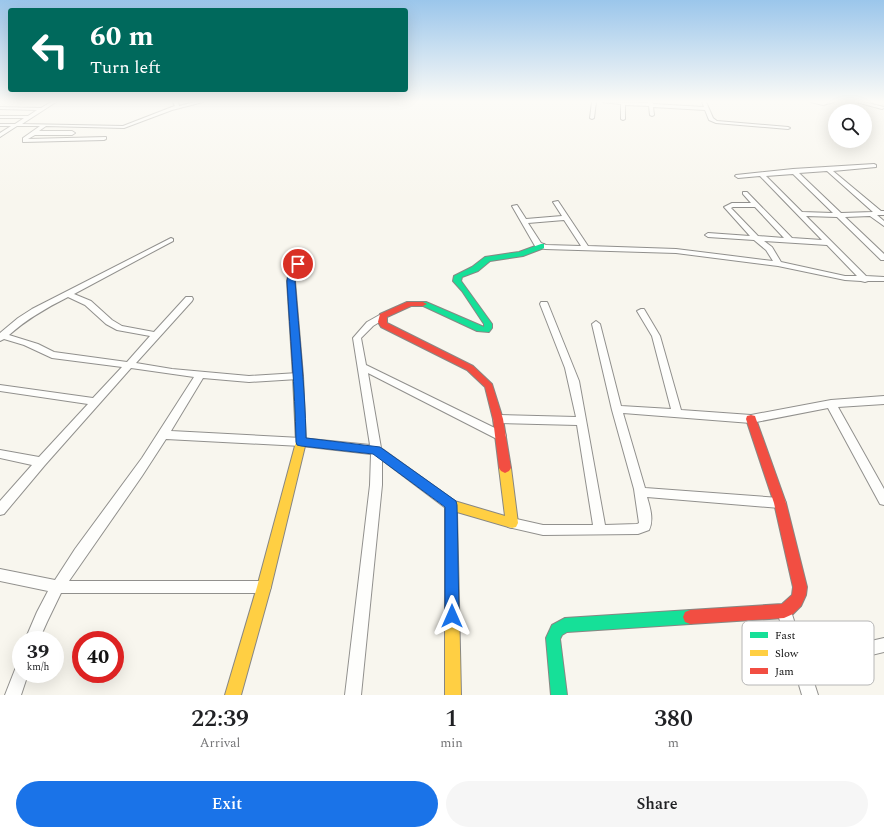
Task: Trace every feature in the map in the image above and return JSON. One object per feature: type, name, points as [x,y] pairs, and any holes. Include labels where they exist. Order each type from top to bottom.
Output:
[{"type":"street","points":[[31,134],[25,139],[25,141],[104,138]]},
{"type":"street","points":[[738,176],[874,166]]},
{"type":"street","points":[[829,170],[878,214],[884,224]]},
{"type":"street","points":[[793,171],[884,258]]},
{"type":"street","points":[[761,174],[865,280]]},
{"type":"street","points":[[745,193],[791,241]]},
{"type":"street","points":[[556,202],[586,248]]},
{"type":"street","points":[[757,206],[732,205],[727,207],[756,238],[769,249],[778,264]]},
{"type":"street","points":[[515,206],[538,244],[541,246]]},
{"type":"street","points":[[801,214],[878,214]]},
{"type":"street","points":[[524,221],[566,218]]},
{"type":"street","points":[[708,235],[830,243]]},
{"type":"street","points":[[0,337],[21,320],[67,294],[171,240]]},
{"type":"street","points":[[352,695],[376,485],[376,450],[357,338],[370,324],[383,316],[410,304],[422,304],[486,330],[488,328],[488,324],[465,290],[457,282],[458,276],[475,269],[488,259],[520,254],[541,246],[551,248],[676,251],[778,264],[831,275],[865,280],[884,279]]},
{"type":"street","points":[[233,695],[264,587],[301,442],[291,281],[293,272],[303,256]]},
{"type":"street","points":[[67,294],[88,303],[109,322],[120,328],[157,335]]},
{"type":"street","points":[[0,510],[41,462],[189,299]]},
{"type":"street","points":[[544,304],[570,368],[582,421],[600,530]]},
{"type":"street","points":[[641,311],[656,336],[677,414]]},
{"type":"street","points":[[383,316],[382,322],[384,324],[470,368],[489,386],[498,419],[512,523]]},
{"type":"street","points":[[162,435],[301,442],[376,450],[451,505],[512,523],[543,530],[638,529],[645,526],[646,521],[640,492],[617,409],[596,324]]},
{"type":"street","points":[[0,337],[46,350],[52,355],[172,372],[249,379],[298,376]]},
{"type":"street","points":[[362,367],[500,436]]},
{"type":"street","points":[[35,631],[57,586],[139,472],[200,375]]},
{"type":"street","points":[[0,388],[97,402]]},
{"type":"street","points":[[617,409],[751,419],[831,404],[884,400]]},
{"type":"street","points":[[831,404],[884,500]]},
{"type":"street","points":[[498,419],[582,421]]},
{"type":"street","points":[[559,695],[553,638],[557,630],[565,625],[784,611],[796,604],[800,597],[800,587],[780,503],[751,419]]},
{"type":"street","points":[[0,454],[41,462]]},
{"type":"street","points":[[640,492],[780,503]]},
{"type":"street","points":[[451,505],[453,695]]},
{"type":"street","points":[[0,575],[57,586],[264,587]]},
{"type":"street","points":[[784,611],[787,621]]},
{"type":"street","points":[[874,646],[884,644]]},
{"type":"street","points":[[13,695],[17,683]]},
{"type":"street","points":[[807,685],[810,695]]},
{"type":"traffic: fast","points":[[423,304],[480,329],[486,330],[488,328],[488,324],[465,290],[457,281],[458,276],[475,269],[488,259],[520,254],[541,246]]},
{"type":"traffic: fast","points":[[559,695],[553,638],[557,630],[565,625],[690,617]]},
{"type":"traffic: slow","points":[[233,695],[264,587],[301,442],[298,376]]},
{"type":"traffic: slow","points":[[453,695],[451,505],[512,523],[505,468]]},
{"type":"traffic: jam","points":[[298,376],[291,281],[293,272],[303,256]]},
{"type":"traffic: jam","points":[[423,304],[410,304],[383,316],[382,322],[384,325],[470,368],[489,386],[498,419],[505,468]]},
{"type":"traffic: jam","points":[[690,617],[784,611],[791,607],[798,599],[800,587],[780,503],[751,419]]},
{"type":"route","points":[[298,264],[293,272],[291,281],[295,352],[300,400],[301,442],[376,450],[451,505],[452,616]]}]
